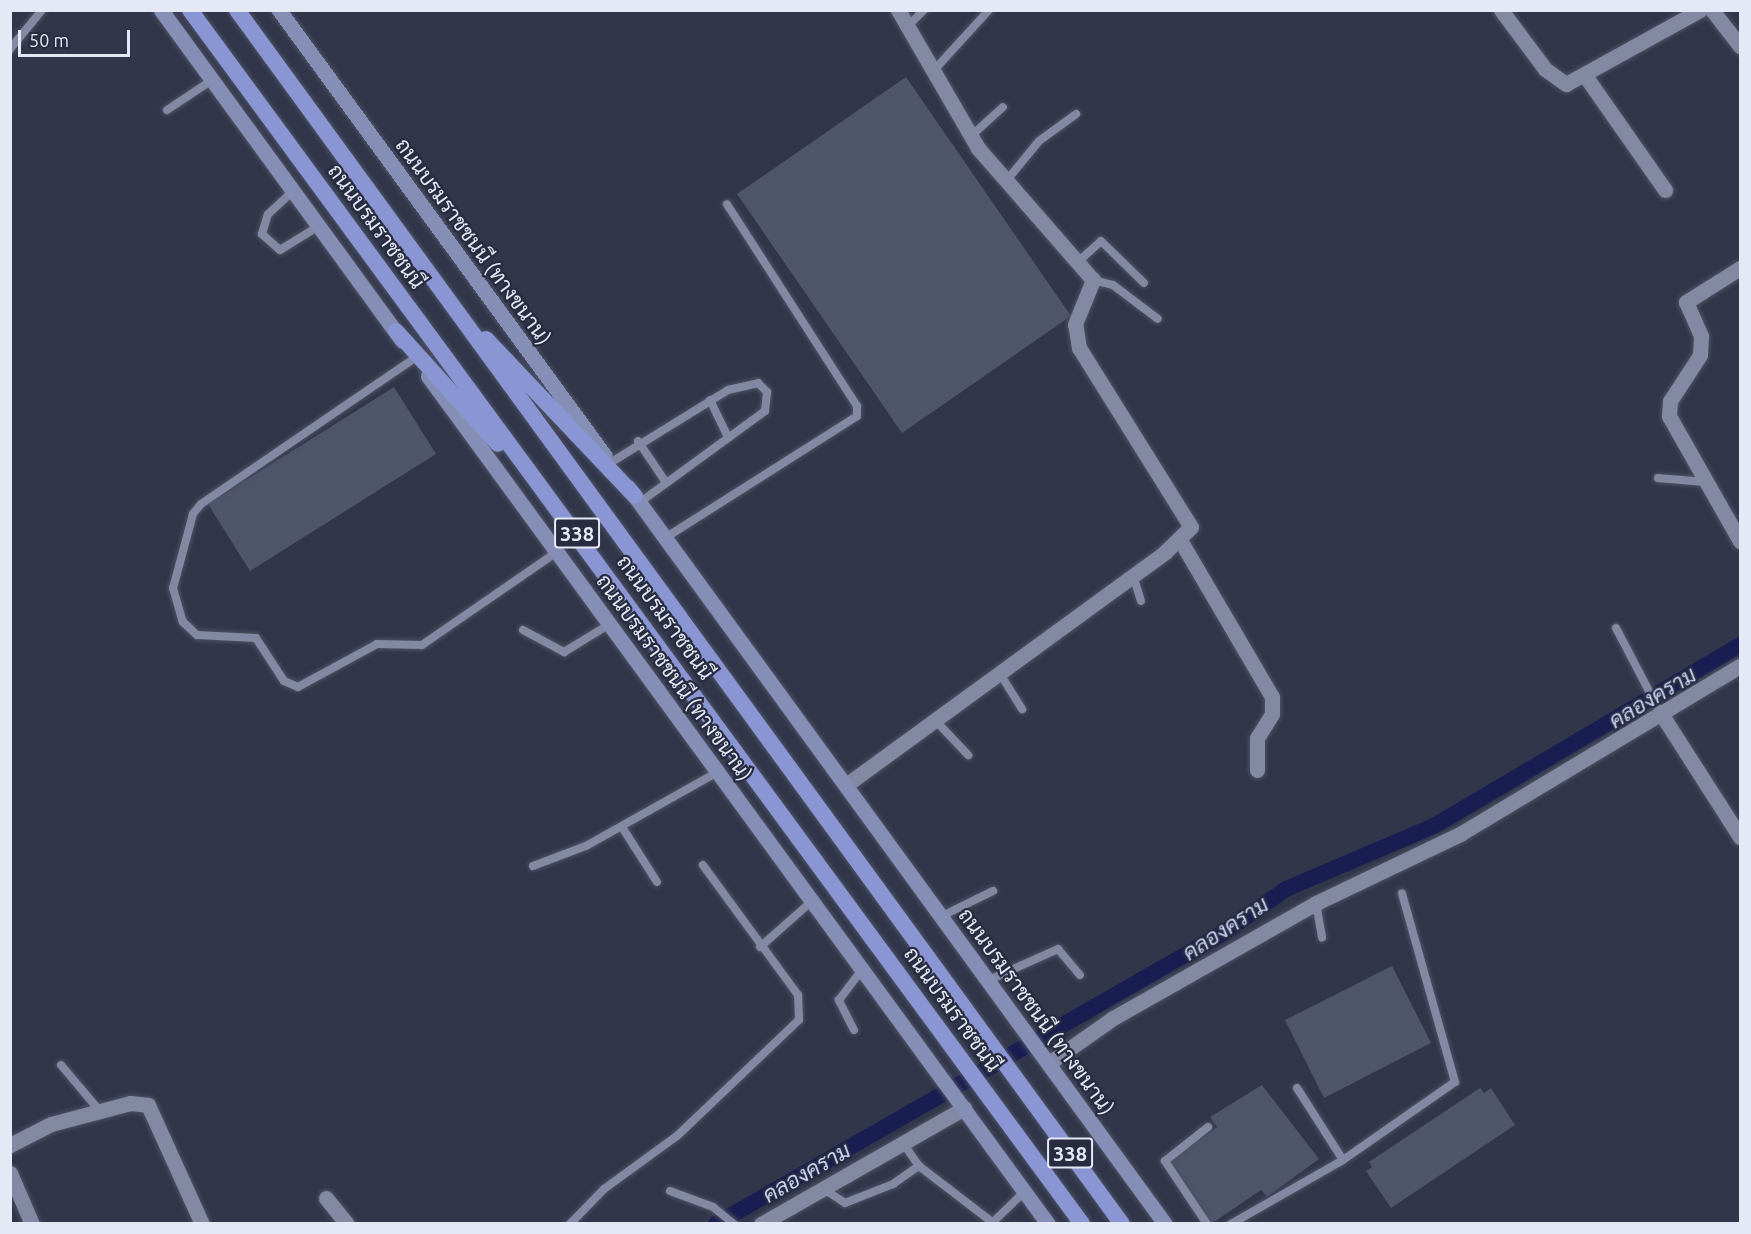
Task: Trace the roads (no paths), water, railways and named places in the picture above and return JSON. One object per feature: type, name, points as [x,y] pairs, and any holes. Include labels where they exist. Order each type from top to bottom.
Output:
[{"type":"highway","name":"ถนนบรมราชชนนี","points":[[190,10],[1082,1224]]},
{"type":"highway","name":"ถนนบรมราชชนนี","points":[[237,10],[1122,1224]]},
{"type":"highway","points":[[461,317],[637,499]]},
{"type":"highway","points":[[396,331],[558,508]]},
{"type":"main road","name":"ถนนบรมราชชนนี (ทางขนาน)","points":[[161,10],[1048,1224]]},
{"type":"main road","name":"ถนนบรมราชชนนี (ทางขนาน)","points":[[279,10],[1165,1224]]},
{"type":"street","points":[[846,785],[998,670],[1188,534],[1189,520],[1074,335],[1093,280],[1080,260],[1007,180],[971,136],[936,68],[898,10]]},
{"type":"street","points":[[1501,10],[1545,69],[1566,84],[1586,77],[1700,10]]},
{"type":"street","points":[[1712,10],[1740,46]]},
{"type":"street","points":[[1586,77],[1665,190]]},
{"type":"street","points":[[1740,268],[1686,303],[1701,336],[1700,355],[1670,401],[1669,416],[1740,541]]},
{"type":"street","points":[[1180,540],[1272,697],[1272,714],[1255,747],[1257,770]]},
{"type":"street","points":[[1048,1062],[1113,1018],[1316,903],[1460,834],[1658,709],[1740,666]]},
{"type":"street","points":[[1658,709],[1740,837]]},
{"type":"street","points":[[10,1145],[51,1124],[99,1110],[141,1102],[152,1109],[202,1224]]},
{"type":"street","points":[[761,1224],[962,1105]]},
{"type":"street","points":[[10,1173],[32,1224]]},
{"type":"street","points":[[326,1198],[347,1224]]},
{"type":"lane","points":[[10,49],[42,10]]},
{"type":"lane","points":[[907,27],[924,10]]},
{"type":"lane","points":[[936,68],[989,10]]},
{"type":"lane","points":[[167,110],[212,80]]},
{"type":"lane","points":[[971,136],[1003,106]]},
{"type":"lane","points":[[1007,180],[1039,141],[1076,114]]},
{"type":"lane","points":[[293,191],[268,214],[262,234],[280,250],[319,226]]},
{"type":"lane","points":[[665,538],[857,416],[856,406],[727,204]]},
{"type":"lane","points":[[1080,260],[1101,241],[1144,283]]},
{"type":"lane","points":[[1093,280],[1113,285],[1158,319]]},
{"type":"lane","points":[[415,358],[201,504],[173,588],[183,622],[198,635],[256,638],[284,681],[298,687],[377,644],[422,645],[557,552]]},
{"type":"lane","points":[[610,463],[638,441],[710,400],[745,384],[758,383],[767,392],[765,411],[637,499]]},
{"type":"lane","points":[[710,400],[728,437]]},
{"type":"lane","points":[[638,441],[665,481]]},
{"type":"lane","points":[[1658,478],[1705,482]]},
{"type":"lane","points":[[1133,575],[1141,601]]},
{"type":"lane","points":[[523,630],[564,652],[610,624]]},
{"type":"lane","points":[[1616,628],[1658,709]]},
{"type":"lane","points":[[998,670],[1022,709]]},
{"type":"lane","points":[[934,718],[968,755]]},
{"type":"lane","points":[[533,866],[622,827],[718,772]]},
{"type":"lane","points":[[622,827],[657,882]]},
{"type":"lane","points":[[570,1224],[604,1189],[676,1136],[800,1020],[798,995],[760,947],[703,865]]},
{"type":"lane","points":[[942,916],[993,891]]},
{"type":"lane","points":[[1231,1224],[1343,1160],[1455,1082],[1402,893]]},
{"type":"lane","points":[[760,947],[812,901]]},
{"type":"lane","points":[[1316,903],[1322,937]]},
{"type":"lane","points":[[989,981],[1058,949],[1080,975]]},
{"type":"lane","points":[[854,1030],[839,1000],[862,969]]},
{"type":"lane","points":[[61,1065],[99,1110]]},
{"type":"lane","points":[[1297,1088],[1343,1160]]},
{"type":"lane","points":[[1207,1224],[1165,1161],[1208,1127]]},
{"type":"lane","points":[[902,1142],[919,1166],[992,1223],[1026,1191]]},
{"type":"lane","points":[[822,1188],[845,1203],[893,1184],[919,1166]]},
{"type":"lane","points":[[669,1191],[724,1214],[734,1224]]},
{"type":"waterway","name":"คลองคราม","points":[[716,1224],[1223,933],[1286,889],[1434,826],[1740,645]]}]
